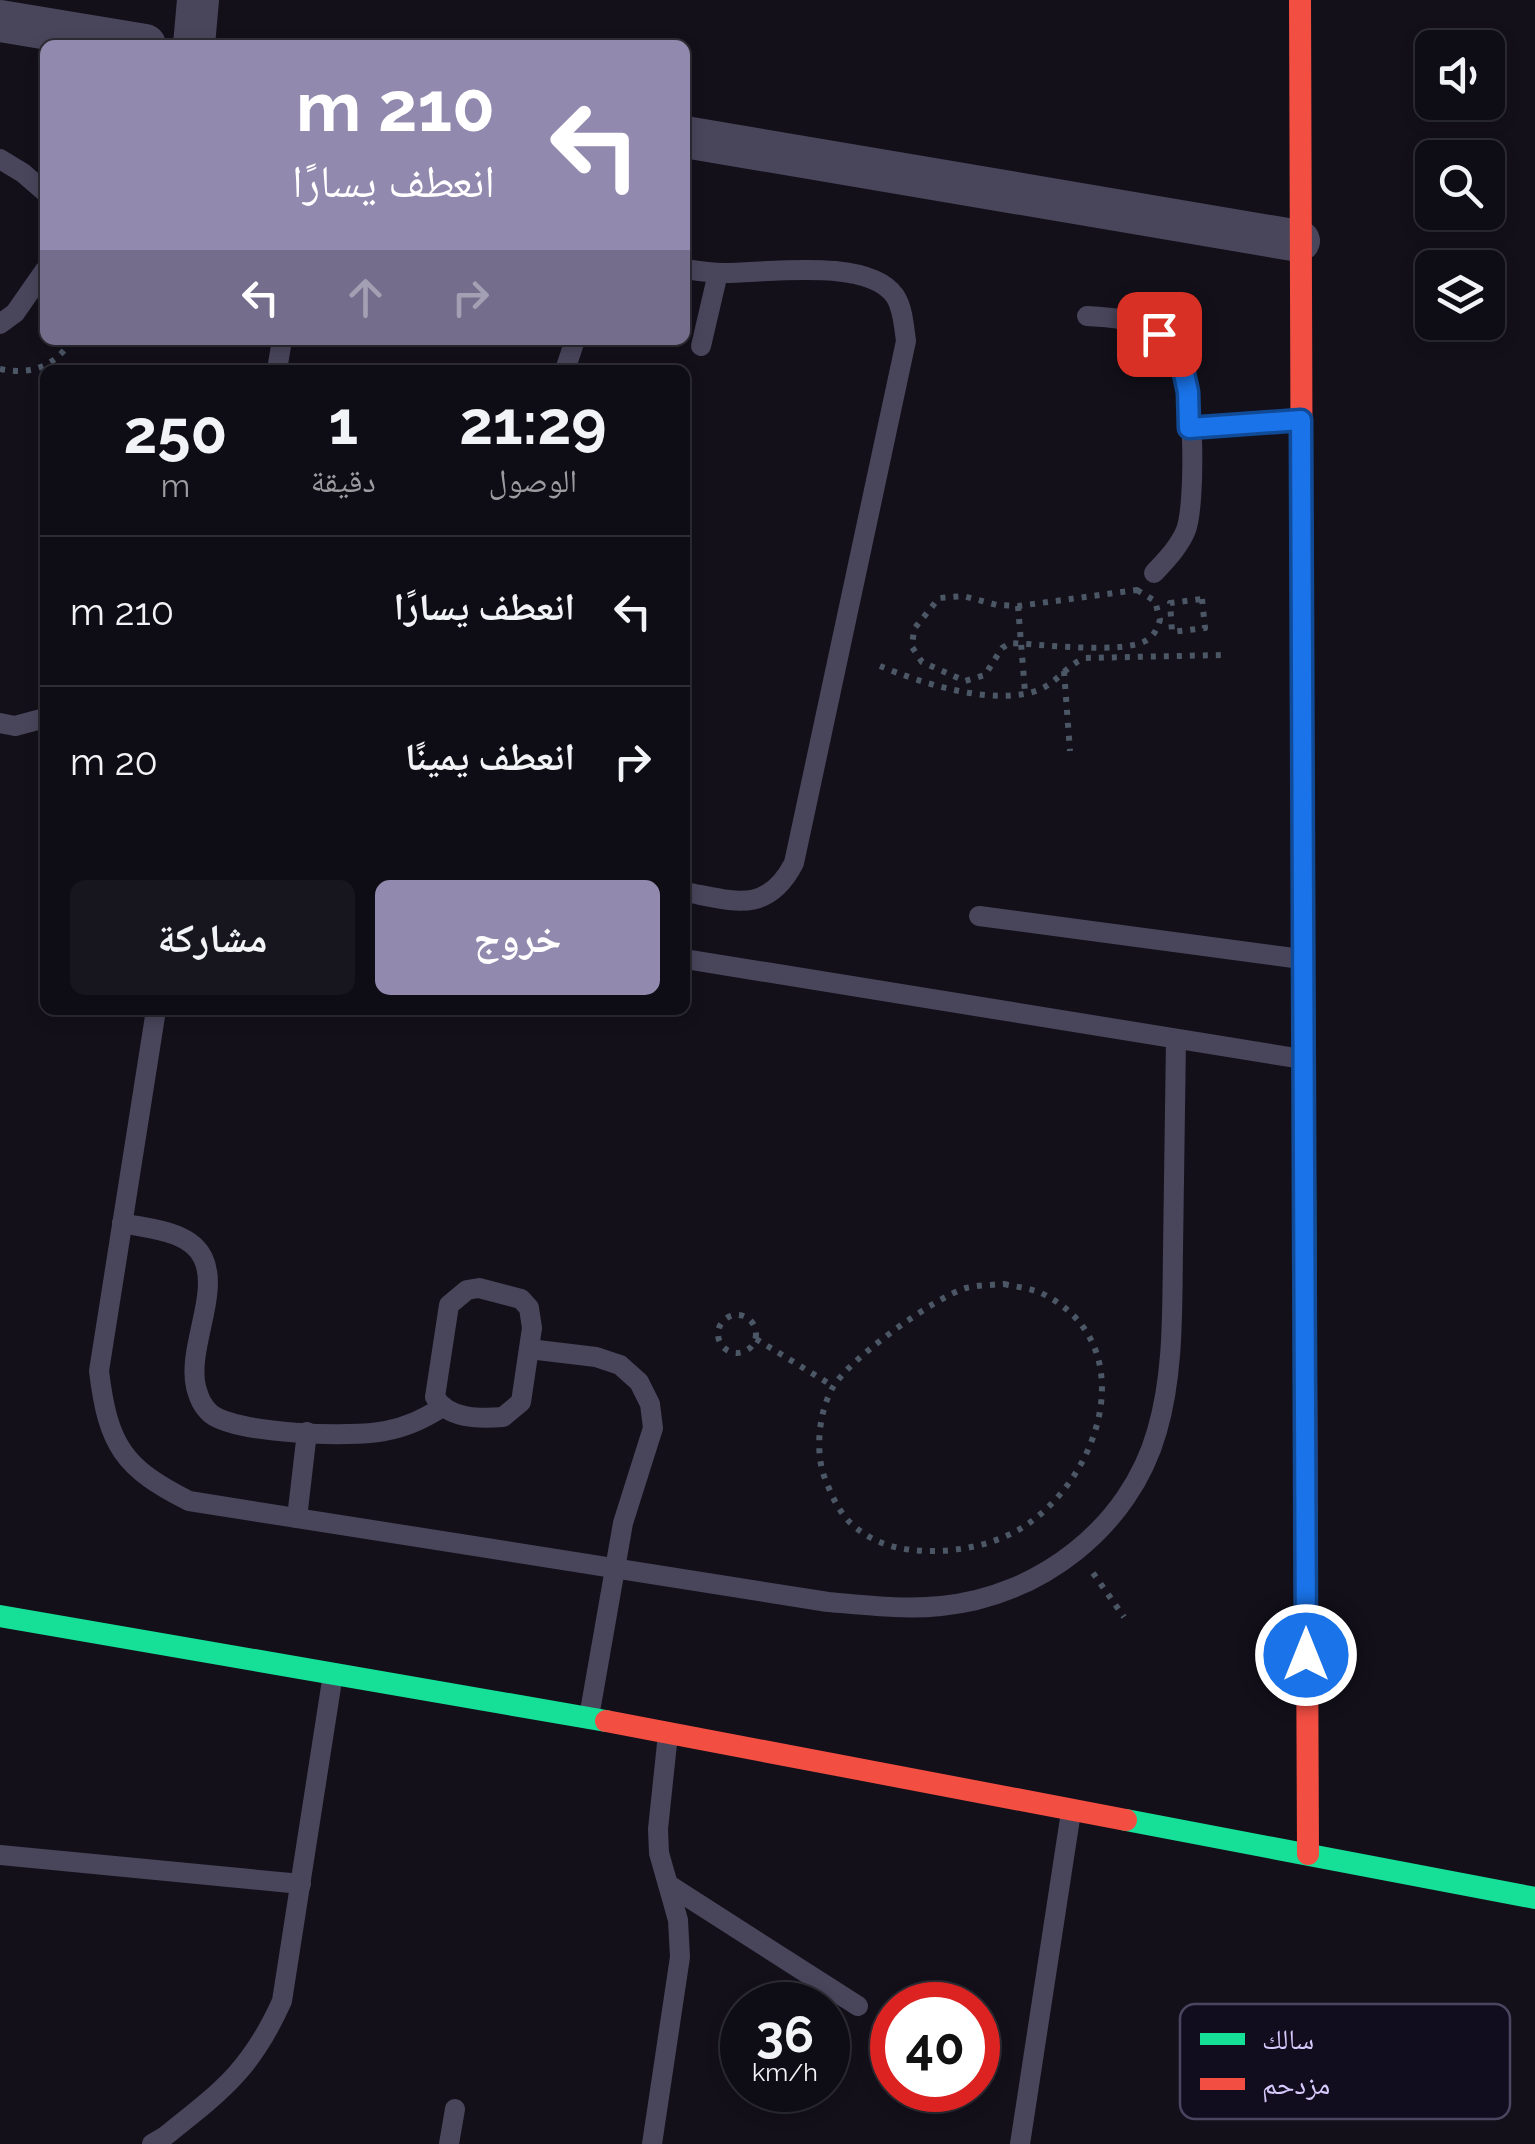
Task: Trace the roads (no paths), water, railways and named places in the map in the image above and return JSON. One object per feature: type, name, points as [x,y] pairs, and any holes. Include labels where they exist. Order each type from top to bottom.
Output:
[{"type":"street","points":[[194,40],[198,0]]},
{"type":"street","points":[[1300,0],[1308,1854]]},
{"type":"street","points":[[0,21],[114,40]]},
{"type":"street","points":[[690,138],[1300,241]]},
{"type":"street","points":[[0,1616],[668,1732],[1535,1898]]},
{"type":"lane","points":[[0,159],[40,187]]},
{"type":"lane","points":[[690,270],[859,274],[881,283],[896,297],[906,341],[794,863],[784,884],[766,897],[744,903],[690,893]]},
{"type":"lane","points":[[701,346],[718,273]]},
{"type":"lane","points":[[0,324],[15,313],[40,277]]},
{"type":"lane","points":[[1086,316],[1126,319],[1159,334],[1181,360],[1188,392],[1191,510],[1172,555],[1154,574]]},
{"type":"lane","points":[[1189,428],[1301,420]]},
{"type":"lane","points":[[0,723],[15,726],[40,719]]},
{"type":"lane","points":[[979,916],[1303,959]]},
{"type":"lane","points":[[690,959],[1304,1059]]},
{"type":"lane","points":[[155,1015],[98,1371],[104,1414],[120,1452],[150,1482],[189,1501],[828,1602],[883,1607],[942,1606],[1000,1595],[1052,1570],[1098,1532],[1134,1486],[1157,1432],[1168,1374],[1176,1038]]},
{"type":"lane","points":[[122,1223],[186,1238],[205,1261],[208,1275],[195,1382],[201,1403],[212,1416],[231,1423],[361,1435],[414,1424],[441,1408]]},
{"type":"lane","points":[[479,1288],[522,1299],[532,1318],[524,1390],[514,1411],[492,1418],[452,1414],[441,1408],[435,1384],[446,1316],[456,1296],[479,1288]]},
{"type":"lane","points":[[529,1349],[596,1357],[620,1366],[639,1382],[650,1404],[653,1428],[628,1503],[589,1719]]},
{"type":"lane","points":[[297,1518],[306,1432]]},
{"type":"lane","points":[[152,2144],[241,2072],[265,2038],[282,2001],[334,1672]]},
{"type":"lane","points":[[652,2144],[680,1956],[678,1920],[659,1853],[668,1732]]},
{"type":"lane","points":[[1020,2144],[1072,1810]]},
{"type":"lane","points":[[0,1855],[301,1884]]},
{"type":"lane","points":[[669,1885],[858,2006]]},
{"type":"lane","points":[[449,2144],[455,2109]]}]
